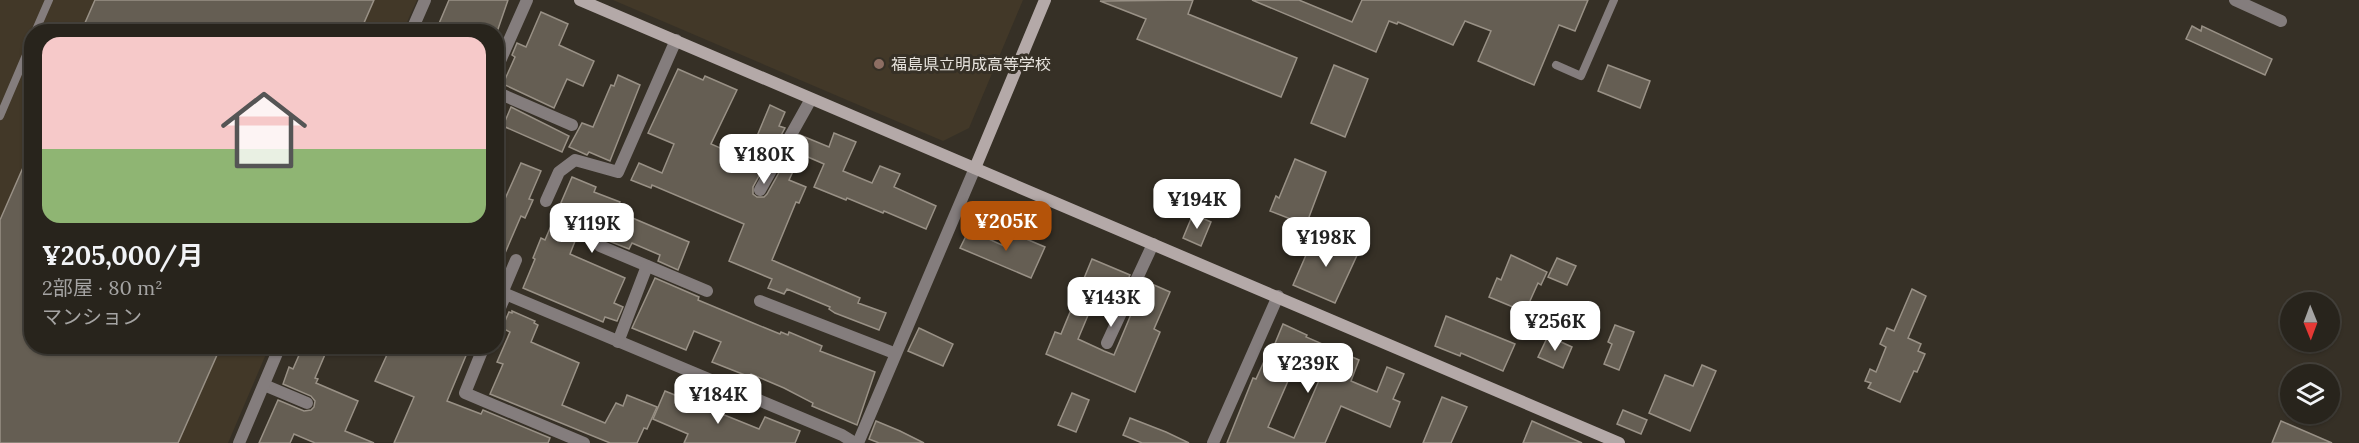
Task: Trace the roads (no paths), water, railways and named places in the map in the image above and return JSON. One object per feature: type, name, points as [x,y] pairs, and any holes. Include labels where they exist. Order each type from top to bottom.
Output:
[{"type":"street","points":[[414,24],[425,0]]},
{"type":"street","points":[[504,52],[527,0]]},
{"type":"street","points":[[580,0],[1619,443]]},
{"type":"street","points":[[504,293],[857,443],[1046,0]]},
{"type":"street","points":[[2235,0],[2281,21]]},
{"type":"street","points":[[546,201],[559,172],[575,160],[618,172],[676,40]]},
{"type":"street","points":[[504,95],[572,125]]},
{"type":"street","points":[[760,190],[811,99]]},
{"type":"street","points":[[1107,343],[1153,244]]},
{"type":"street","points":[[600,246],[707,291]]},
{"type":"street","points":[[504,287],[516,260]]},
{"type":"street","points":[[618,342],[647,266]]},
{"type":"street","points":[[1213,443],[1278,296]]},
{"type":"street","points":[[760,301],[894,353]]},
{"type":"street","points":[[239,443],[277,354]]},
{"type":"street","points":[[481,354],[465,393],[584,443]]},
{"type":"street","points":[[264,385],[307,403]]},
{"type":"lane","points":[[38,24],[49,0]]},
{"type":"lane","points":[[1556,65],[1581,76],[1614,0]]},
{"type":"lane","points":[[0,116],[24,60]]},
{"type":"place","name":"福島県立明成高等学校","points":[[879,64]]}]
